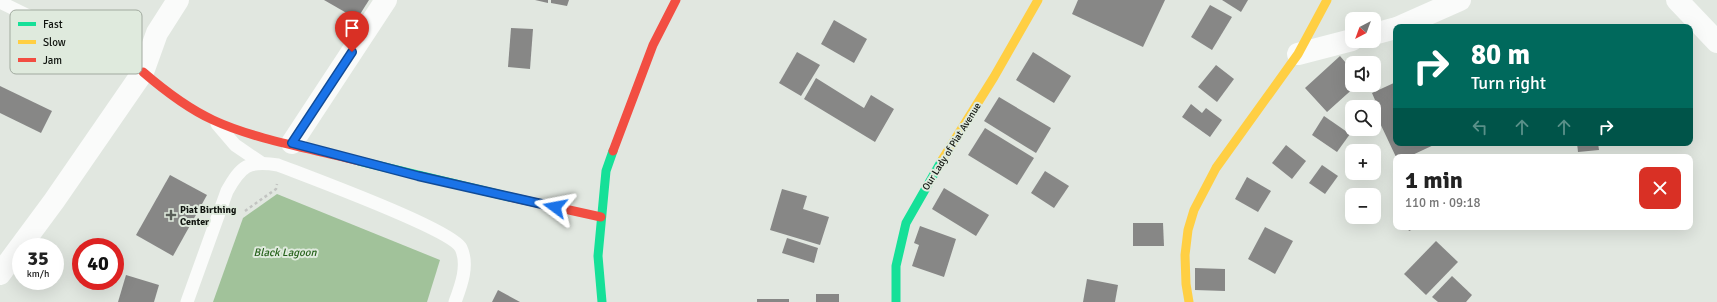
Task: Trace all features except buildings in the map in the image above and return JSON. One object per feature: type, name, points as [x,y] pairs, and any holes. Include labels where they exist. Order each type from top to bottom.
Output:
[{"type":"street","points":[[178,0],[157,33],[143,72],[172,97],[214,120],[253,134],[418,176],[601,217]]},
{"type":"street","points":[[292,143],[386,0]]},
{"type":"street","points":[[602,302],[598,256],[606,171],[653,45],[676,0]]},
{"type":"street","name":"Our Lady of Piat Avenue","points":[[896,302],[896,266],[906,222],[925,187],[994,77],[1038,0]]},
{"type":"street","points":[[1189,302],[1186,284],[1185,255],[1188,230],[1194,210],[1216,168],[1298,54],[1327,0]]},
{"type":"street","points":[[1406,24],[1460,0]]},
{"type":"street","points":[[1677,0],[1717,42]]},
{"type":"street","points":[[1381,32],[1393,29]]},
{"type":"street","points":[[1298,54],[1345,42]]},
{"type":"street","points":[[0,274],[54,201],[142,74]]},
{"type":"lane","points":[[0,2],[16,10]]},
{"type":"lane","points":[[214,120],[235,145],[260,162],[278,165],[415,220],[448,236],[460,247],[464,262],[461,283],[455,302]]},
{"type":"lane","points":[[187,302],[227,191],[241,170],[246,166],[260,162]]},
{"type":"path","points":[[245,211],[276,189],[278,165]]},
{"type":"water","name":"Black Lagoon","points":[[277,194],[440,260],[427,302],[213,302],[243,218]]},
{"type":"traffic: fast","points":[[602,302],[598,256],[606,171],[613,151]]},
{"type":"traffic: fast","points":[[896,302],[896,266],[906,223],[942,160]]},
{"type":"traffic: fast","points":[[359,161],[510,197]]},
{"type":"traffic: slow","points":[[942,160],[994,77],[1038,0]]},
{"type":"traffic: slow","points":[[1189,302],[1186,284],[1185,255],[1188,230],[1194,210],[1216,168],[1298,54],[1327,0]]},
{"type":"traffic: jam","points":[[613,151],[653,45],[676,0]]},
{"type":"traffic: jam","points":[[143,72],[185,105],[213,120],[266,139],[359,161]]},
{"type":"traffic: jam","points":[[510,197],[601,217]]},
{"type":"place","name":"Piat Birthing Center","points":[[171,215]]},
{"type":"route","points":[[352,52],[292,143],[418,176],[555,207]]}]
